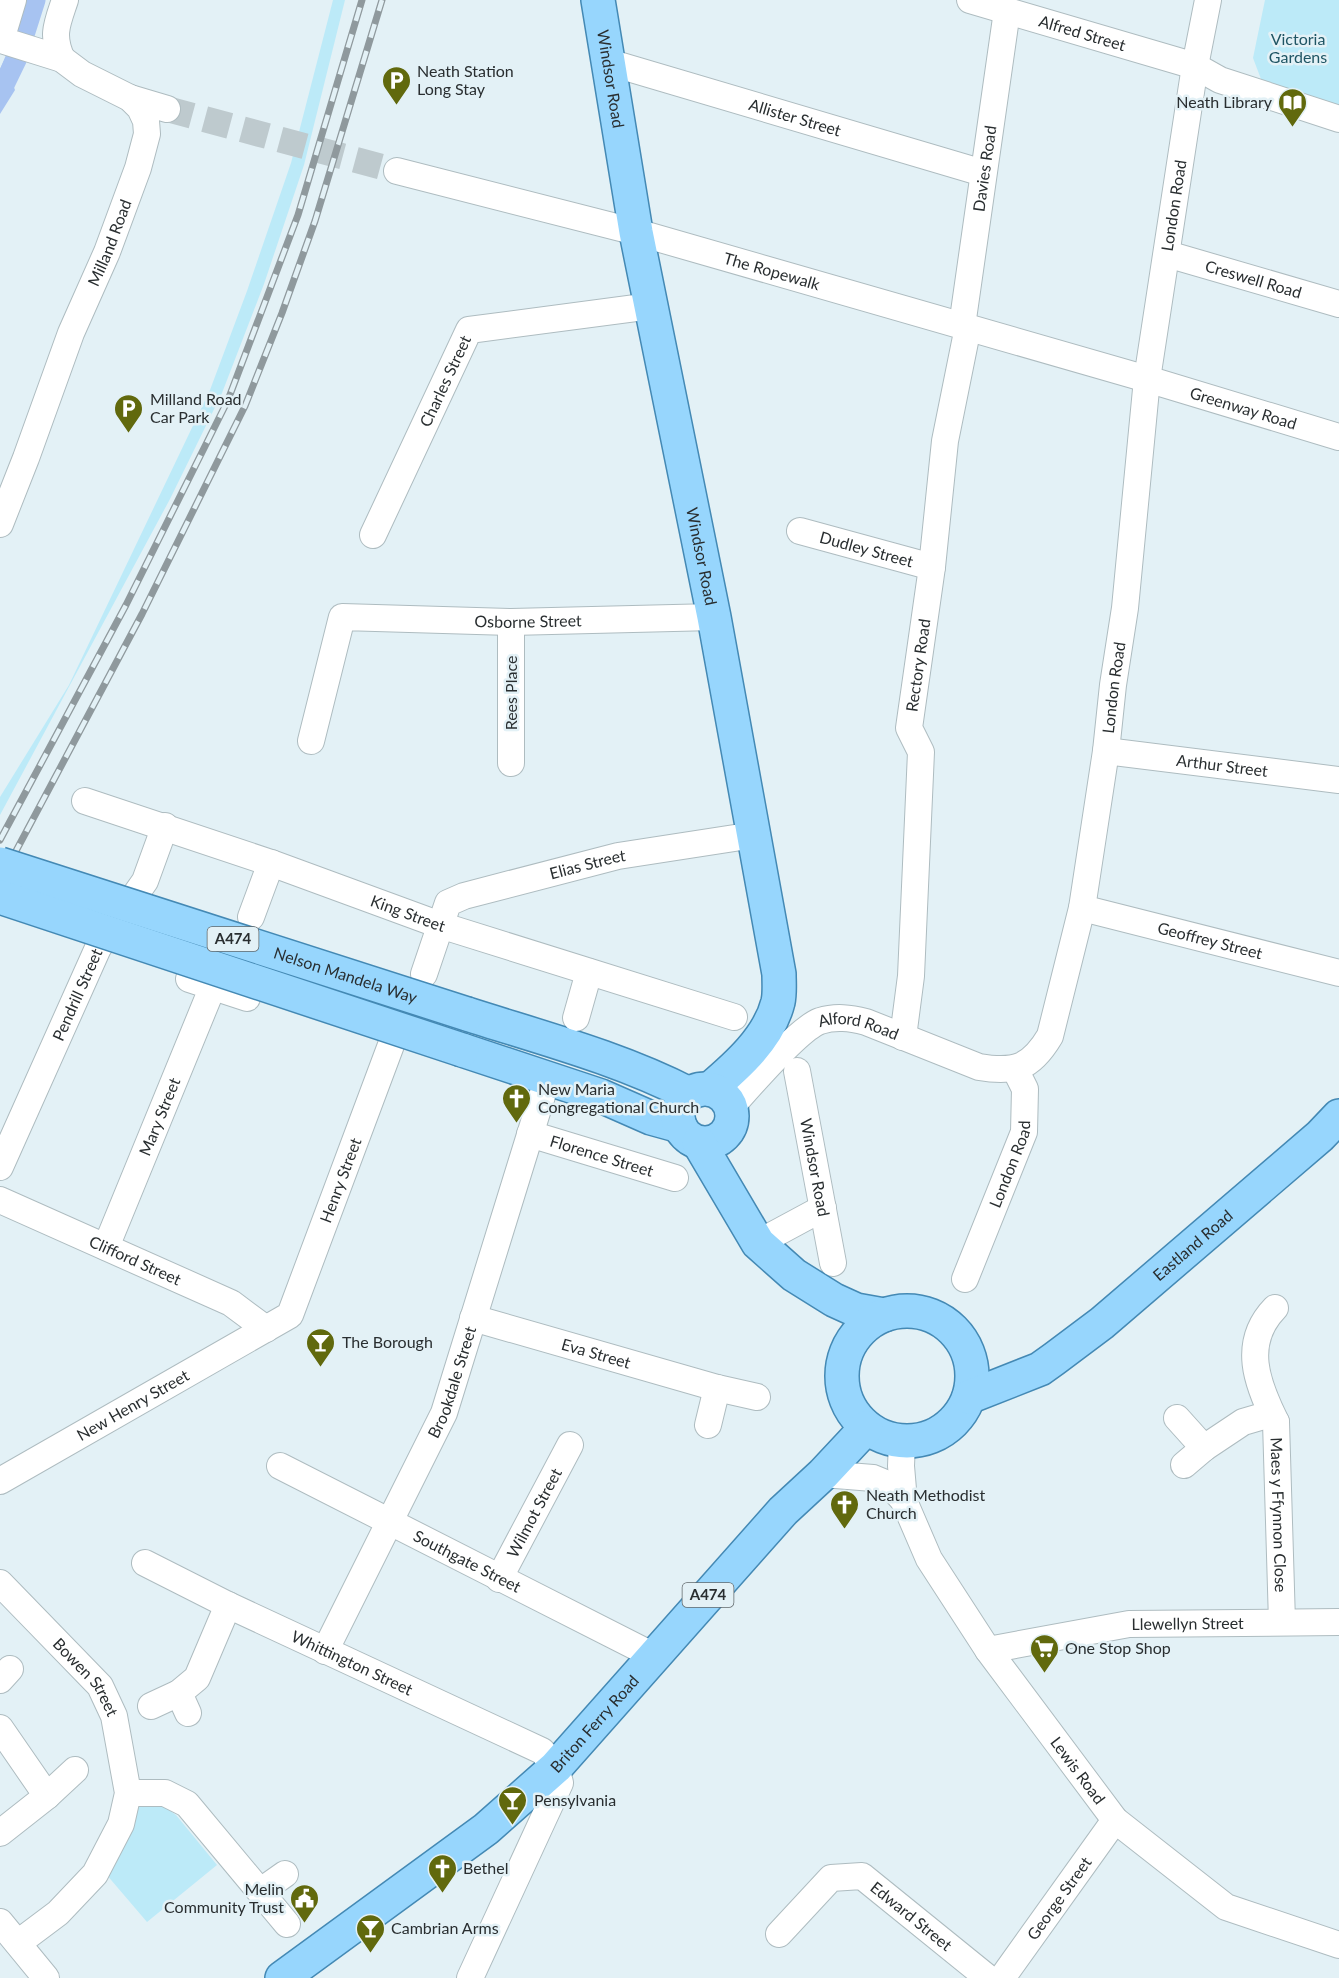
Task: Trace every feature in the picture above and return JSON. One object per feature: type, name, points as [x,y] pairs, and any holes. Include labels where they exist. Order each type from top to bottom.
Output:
[{"type":"main road","name":"Windsor Road","points":[[598,0],[636,232],[714,618],[779,974],[778,1000],[772,1018],[705,1116]]},
{"type":"main road","name":"Nelson Mandela Way","points":[[0,864],[608,1059],[662,1081],[705,1116]]},
{"type":"main road","name":"A474","points":[[0,897],[601,1096],[651,1118],[705,1116]]},
{"type":"main road","points":[[705,1116],[730,1195],[758,1243],[794,1275],[839,1303],[856,1310],[884,1315]]},
{"type":"main road","name":"Eastland Road","points":[[969,1397],[1040,1368],[1102,1323],[1320,1136],[1339,1116]]},
{"type":"main road","points":[[839,1303],[846,1350]]},
{"type":"main road","points":[[965,1345],[971,1362],[972,1379],[969,1397],[957,1418],[942,1432],[923,1440],[902,1442],[880,1436],[866,1428],[846,1402],[841,1386],[841,1368],[846,1350],[855,1335],[868,1323],[884,1315],[901,1311],[933,1316],[947,1324],[965,1345],[984,1361],[1000,1366],[1040,1368]]},
{"type":"main road","name":"Briton Ferry Road","points":[[282,1978],[486,1829],[556,1767],[783,1511],[866,1428]]},
{"type":"street","points":[[13,0],[1,40],[62,59],[82,74],[130,98],[167,109]]},
{"type":"street","points":[[62,59],[56,46],[55,33],[65,0]]},
{"type":"street","name":"Alfred Street","points":[[970,0],[1195,66]]},
{"type":"street","name":"London Road","points":[[965,1279],[1024,1132],[1025,1089],[1015,1069],[1040,1053],[1050,1035],[1082,908],[1125,608],[1147,379],[1195,66],[1208,0]]},
{"type":"street","name":"Davies Road","points":[[965,326],[983,173],[1007,11]]},
{"type":"street","name":"Allister Street","points":[[608,62],[983,173]]},
{"type":"street","points":[[1195,66],[1220,80],[1339,119]]},
{"type":"street","name":"Milland Road","points":[[0,524],[71,333],[107,252],[141,160],[147,134],[146,121],[140,108],[130,98]]},
{"type":"street","name":"The Ropewalk","points":[[397,171],[636,232],[1147,379]]},
{"type":"street","name":"Creswell Road","points":[[1167,254],[1339,304]]},
{"type":"street","name":"Charles Street","points":[[373,535],[469,330],[651,306]]},
{"type":"street","name":"Rectory Road","points":[[903,1038],[911,976],[921,752],[909,728],[932,567],[945,441],[965,326]]},
{"type":"street","name":"Greenway Road","points":[[1147,379],[1339,437]]},
{"type":"street","name":"Dudley Street","points":[[800,531],[932,567]]},
{"type":"street","name":"Osborne Street","points":[[311,741],[342,618],[511,622],[714,618]]},
{"type":"street","name":"Rees Place","points":[[511,622],[511,763]]},
{"type":"street","name":"Arthur Street","points":[[1106,751],[1339,780]]},
{"type":"street","name":"King Street","points":[[85,801],[271,863],[440,925],[734,1017]]},
{"type":"street","name":"Pendrill Street","points":[[0,1167],[98,948],[145,881],[165,826]]},
{"type":"street","name":"Elias Street","points":[[440,925],[448,903],[464,897],[618,856],[754,835]]},
{"type":"street","points":[[251,917],[271,863]]},
{"type":"street","name":"Geoffrey Street","points":[[1082,908],[1339,973]]},
{"type":"street","points":[[424,974],[440,925]]},
{"type":"street","points":[[576,1017],[588,972]]},
{"type":"street","points":[[189,979],[247,998]]},
{"type":"street","name":"Mary Street","points":[[106,1247],[213,986]]},
{"type":"street","name":"Alford Road","points":[[705,1116],[756,1079],[809,1026],[821,1021],[848,1017],[979,1067],[995,1070],[1015,1069]]},
{"type":"street","name":"Henry Street","points":[[290,1315],[391,1045]]},
{"type":"street","name":"Windsor Road","points":[[797,1071],[833,1263]]},
{"type":"street","name":"Brookdale Street","points":[[325,1651],[444,1413],[542,1096]]},
{"type":"street","name":"Florence Street","points":[[530,1134],[675,1178]]},
{"type":"street","name":"Clifford Street","points":[[0,1200],[231,1303],[266,1329]]},
{"type":"street","points":[[758,1243],[823,1208]]},
{"type":"street","name":"Maes y Ffynnon Close","points":[[1275,1308],[1264,1319],[1255,1341],[1261,1393],[1276,1422],[1282,1622]]},
{"type":"street","name":"New Henry Street","points":[[0,1480],[290,1315]]},
{"type":"street","name":"Eva Street","points":[[473,1318],[717,1388],[757,1397]]},
{"type":"street","points":[[708,1425],[717,1388]]},
{"type":"street","points":[[1184,1465],[1204,1448],[1243,1422],[1267,1415],[1276,1422]]},
{"type":"street","points":[[1178,1418],[1204,1448]]},
{"type":"street","name":"Lewis Road","points":[[902,1442],[901,1466],[904,1501]]},
{"type":"street","name":"Wilmot Street","points":[[499,1579],[570,1445]]},
{"type":"street","name":"Southgate Street","points":[[280,1466],[654,1656]]},
{"type":"street","name":"Lewis Road","points":[[823,1473],[873,1478],[890,1485],[904,1501],[929,1559],[988,1650],[1115,1820],[1226,1907],[1339,1945]]},
{"type":"street","name":"Whittington Street","points":[[145,1563],[325,1651],[542,1751],[556,1767]]},
{"type":"street","name":"Bowen Street","points":[[0,1583],[100,1686],[114,1716],[128,1793],[121,1824],[95,1874],[58,1913],[6,1933]]},
{"type":"street","points":[[151,1706],[184,1703],[228,1605]]},
{"type":"street","name":"Llewellyn Street","points":[[988,1650],[1130,1624],[1339,1622]]},
{"type":"street","points":[[0,1728],[47,1796]]},
{"type":"street","points":[[470,1978],[560,1783],[556,1767]]},
{"type":"street","points":[[0,1833],[47,1796],[75,1770]]},
{"type":"street","points":[[128,1793],[165,1793],[186,1804],[287,1924]]},
{"type":"street","name":"George Street","points":[[1002,1978],[1115,1820]]},
{"type":"street","points":[[261,1891],[285,1874]]},
{"type":"street","name":"Edward Street","points":[[779,1934],[831,1878],[862,1876],[987,1978]]},
{"type":"street","points":[[6,1933],[46,1978]]},
{"type":"green space","points":[[333,0],[345,0],[304,165],[264,284],[222,393],[170,499],[0,815],[0,797],[69,685],[210,390],[291,163]]},
{"type":"green space","name":"Victoria Gardens","points":[[1265,0],[1339,0],[1339,107],[1261,79],[1253,58]]},
{"type":"green space","points":[[132,1802],[158,1802],[176,1815],[217,1865],[147,1922],[106,1874]]},
{"type":"shaded area","points":[[6,55],[22,61],[12,82],[15,90],[0,114],[0,69]]},
{"type":"waterway","points":[[0,93],[16,60],[35,0]]},
{"type":"tunnel","points":[[167,109],[397,171]]},
{"type":"railway","points":[[0,840],[126,605],[228,400],[298,215],[362,0]]},
{"type":"railway","points":[[0,881],[142,614],[245,406],[315,221],[382,0]]},
{"type":"place","name":"Neath Station Long Stay","points":[[396,106]]},
{"type":"place","name":"Neath Library","points":[[1293,128]]},
{"type":"place","name":"Milland Road Car Park","points":[[129,434]]},
{"type":"place","name":"New Maria Congregational Church","points":[[517,1124]]},
{"type":"place","name":"The Borough","points":[[321,1368]]},
{"type":"place","name":"Neath Methodist Church","points":[[845,1530]]},
{"type":"place","name":"One Stop Shop","points":[[1044,1674]]},
{"type":"place","name":"Pensylvania","points":[[513,1826]]},
{"type":"place","name":"Bethel","points":[[442,1894]]},
{"type":"place","name":"Melin Community Trust","points":[[305,1924]]},
{"type":"place","name":"Cambrian Arms","points":[[370,1954]]}]
